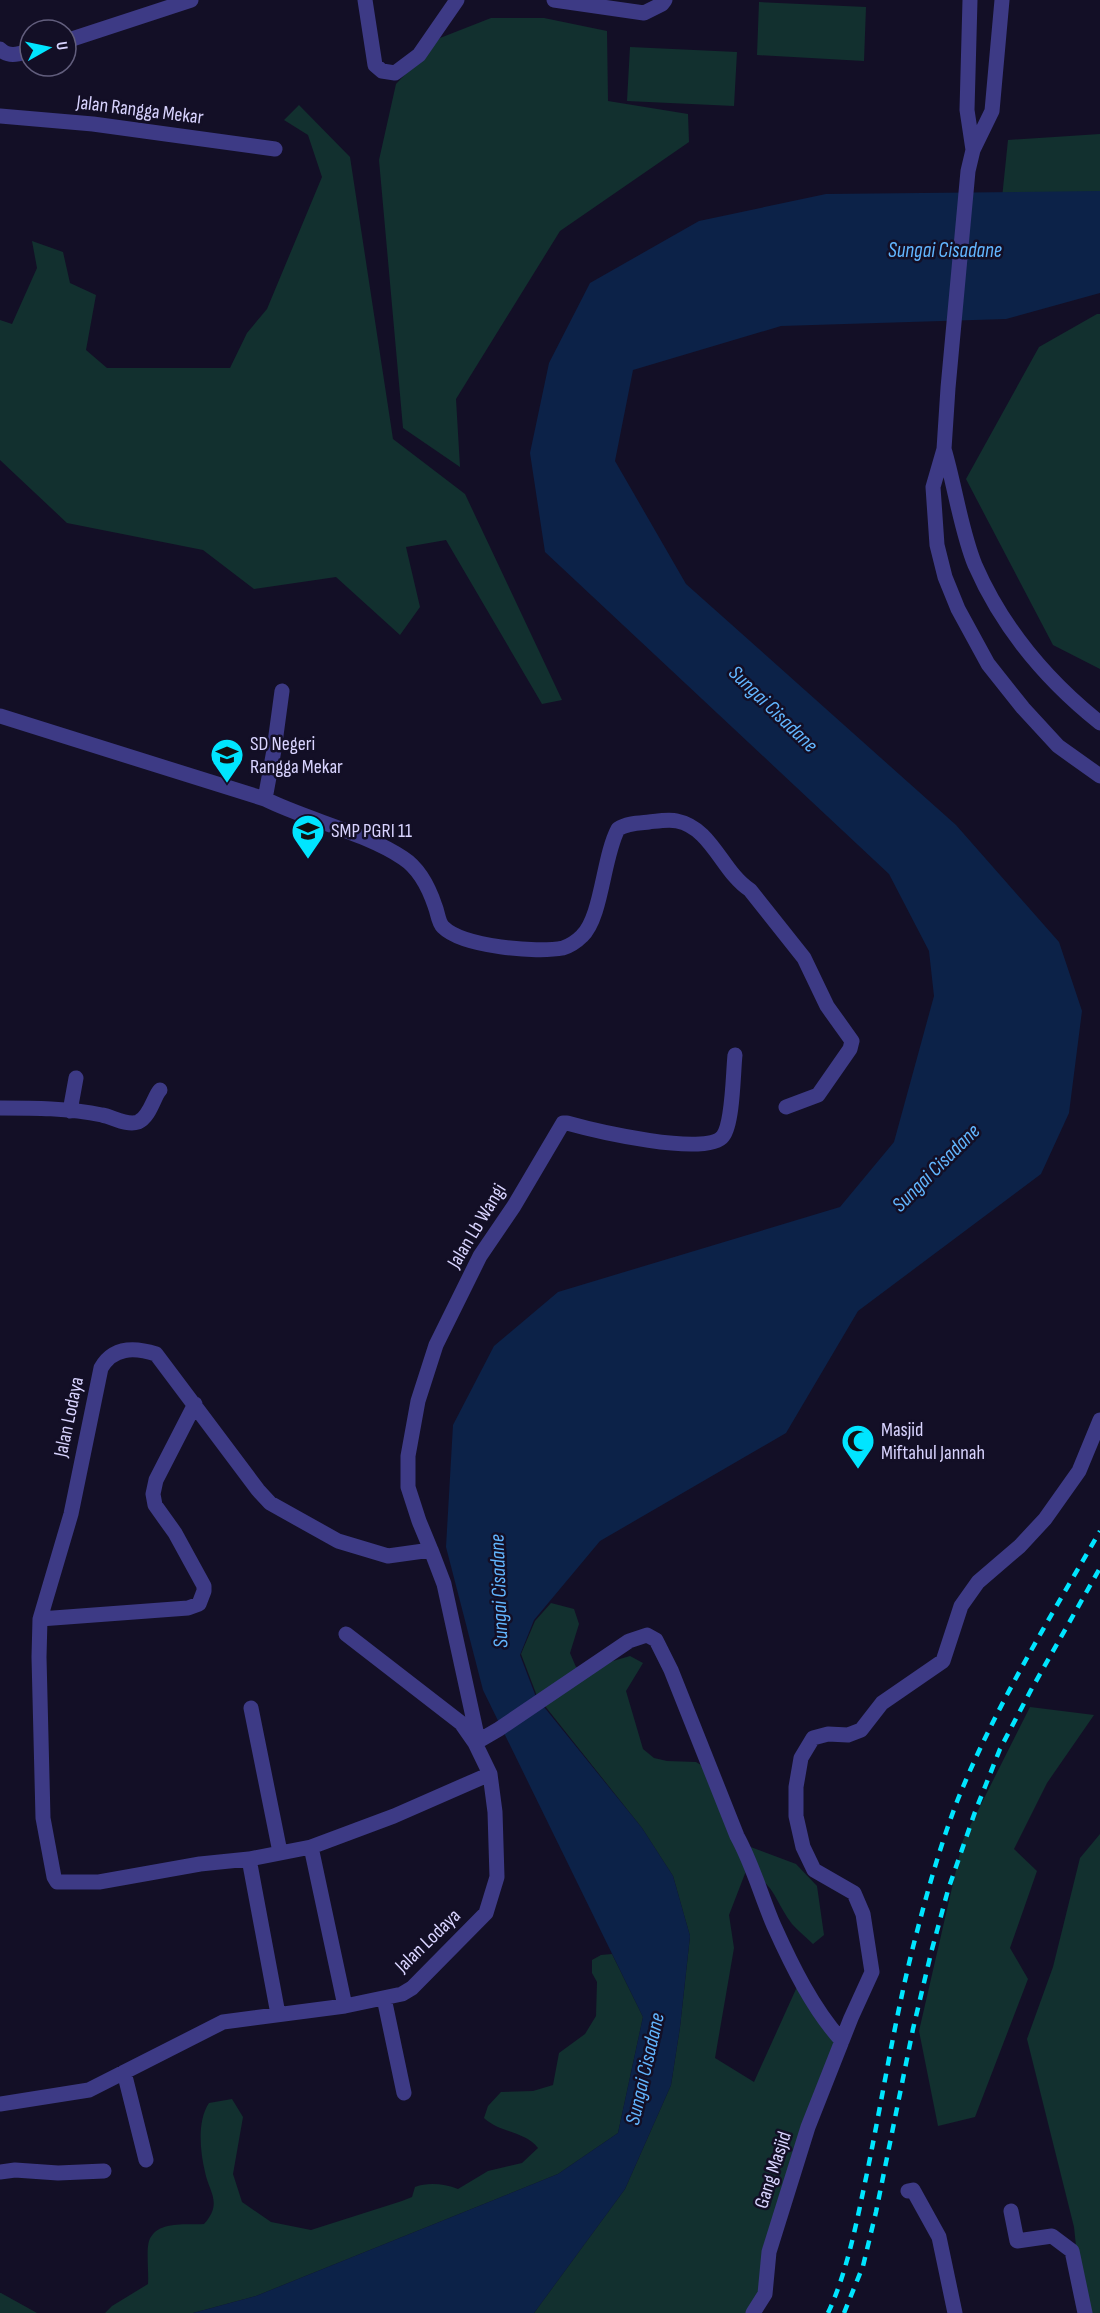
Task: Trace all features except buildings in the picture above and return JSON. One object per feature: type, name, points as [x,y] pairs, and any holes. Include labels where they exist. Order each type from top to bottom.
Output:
[{"type":"street","points":[[78,37],[191,0]]},
{"type":"street","points":[[365,0],[375,65],[382,71],[395,73],[419,55],[457,0]]},
{"type":"street","points":[[554,0],[644,13],[662,4],[665,0]]},
{"type":"street","points":[[970,0],[967,110],[973,150]]},
{"type":"street","points":[[1002,0],[992,111],[973,150],[968,171],[944,449],[933,487],[933,516],[937,546],[945,577],[958,609],[988,664],[1023,708],[1058,746],[1100,776]]},
{"type":"street","points":[[0,49],[4,54],[18,54]]},
{"type":"street","name":"Jalan Rangga Mekar","points":[[0,116],[93,124],[275,149]]},
{"type":"street","points":[[944,449],[975,565],[993,598],[1018,641],[1045,673],[1075,703],[1100,723]]},
{"type":"street","points":[[265,799],[282,691]]},
{"type":"street","points":[[0,716],[265,799],[292,812],[357,835],[402,857],[413,866],[429,890],[442,926],[462,937],[493,946],[545,949],[565,947],[582,936],[590,927],[615,836],[622,826],[678,821],[700,833],[739,883],[750,890],[804,958],[826,1006],[852,1041],[850,1049],[818,1095],[786,1107]]},
{"type":"street","name":"Jalan Lb Wangi","points":[[431,1550],[408,1487],[408,1456],[412,1430],[418,1401],[436,1345],[489,1240],[514,1206],[563,1123],[680,1144],[713,1143],[723,1138],[728,1127],[735,1055]]},
{"type":"street","points":[[70,1111],[76,1078]]},
{"type":"street","points":[[0,1108],[70,1111],[102,1115],[130,1123],[138,1122],[146,1114],[160,1090]]},
{"type":"street","name":"Jalan Lodaya","points":[[431,1550],[388,1556],[338,1541],[270,1503],[156,1354],[134,1349],[107,1357],[99,1376],[71,1514],[40,1619],[43,1818],[54,1877],[57,1882],[63,1883],[99,1882],[311,1847],[394,1816],[490,1774]]},
{"type":"street","points":[[40,1619],[188,1608],[199,1604],[204,1586],[175,1533],[155,1505],[153,1494],[156,1480],[195,1404]]},
{"type":"street","name":"Gang Masjid","points":[[753,2313],[765,2294],[769,2252],[808,2127],[872,1972],[863,1914],[854,1893],[814,1870],[803,1847],[796,1816],[796,1787],[801,1758],[813,1737],[828,1734],[848,1736],[861,1730],[882,1703],[943,1661],[961,1606],[978,1582],[1020,1546],[1045,1519],[1079,1472],[1100,1420]]},
{"type":"street","points":[[431,1550],[444,1584],[476,1742],[499,1729],[629,1641],[647,1635],[656,1640],[676,1681],[774,1926],[825,2020],[842,2041]]},
{"type":"street","name":"Jalan Lodaya","points":[[0,2104],[89,2090],[223,2022],[345,2006],[402,1994],[412,1988],[486,1913],[497,1877],[495,1812],[490,1774],[476,1742],[461,1723],[346,1634]]},
{"type":"street","points":[[250,1708],[280,1852]]},
{"type":"street","points":[[311,1847],[345,2006]]},
{"type":"street","points":[[249,1859],[278,2014]]},
{"type":"street","points":[[384,1998],[404,2093]]},
{"type":"street","points":[[124,2072],[146,2160]]},
{"type":"street","points":[[0,2172],[15,2170],[58,2173],[104,2171]]},
{"type":"street","points":[[908,2191],[913,2190],[939,2237],[955,2313]]},
{"type":"street","points":[[1011,2211],[1017,2241],[1052,2236],[1072,2251],[1085,2313]]},
{"type":"green space","points":[[759,2],[866,7],[864,61],[757,55]]},
{"type":"green space","points":[[491,18],[544,18],[607,31],[608,101],[688,114],[689,142],[560,231],[456,399],[460,467],[403,428],[379,160],[396,84],[440,38]]},
{"type":"green space","points":[[630,47],[737,52],[734,106],[627,101]]},
{"type":"green space","points":[[299,105],[350,157],[393,439],[465,494],[562,700],[542,704],[446,540],[406,547],[420,607],[400,635],[336,577],[254,589],[203,550],[67,523],[0,460],[0,320],[12,324],[37,268],[32,241],[63,252],[70,283],[96,295],[86,350],[107,368],[230,368],[247,333],[267,309],[322,177],[308,135],[284,120]]},
{"type":"green space","points":[[1100,134],[1100,196],[1002,198],[1008,140]]},
{"type":"green space","points":[[1100,314],[1100,669],[1053,645],[966,479],[1039,347]]},
{"type":"green space","points":[[551,1603],[574,1609],[579,1624],[570,1653],[576,1667],[589,1668],[630,1656],[643,1663],[626,1691],[643,1749],[654,1758],[696,1762],[701,1765],[740,1843],[796,1864],[817,1886],[824,1935],[813,1944],[792,1924],[769,1887],[746,1871],[729,1915],[734,1948],[715,2058],[754,2082],[801,1978],[842,2041],[753,2313],[534,2313],[625,2189],[671,2085],[690,1936],[673,1876],[642,1828],[537,1696],[521,1654],[535,1621]]},
{"type":"green space","points":[[1030,1707],[1094,1715],[1047,1783],[1014,1849],[1037,1871],[1010,1948],[1028,1979],[975,2117],[938,2126],[919,2031],[963,1840]]},
{"type":"green space","points":[[1100,1834],[1100,2313],[1083,2313],[1074,2227],[1027,2039],[1053,1967],[1080,1858]]},
{"type":"green space","points":[[612,1954],[643,2017],[618,2133],[558,2174],[256,2296],[193,2313],[105,2313],[112,2306],[148,2284],[148,2245],[153,2234],[173,2225],[204,2224],[210,2217],[214,2204],[203,2164],[201,2146],[201,2127],[209,2103],[232,2099],[243,2117],[233,2174],[242,2202],[271,2222],[311,2230],[412,2197],[415,2187],[436,2184],[458,2189],[488,2171],[522,2163],[538,2148],[526,2138],[497,2127],[484,2118],[488,2106],[501,2092],[533,2091],[553,2085],[559,2053],[585,2034],[596,2016],[597,1982],[592,1973],[592,1960],[601,1955]]},
{"type":"green space","points":[[1,2293],[37,2313],[0,2313]]},
{"type":"water","name":"Sungai Cisadane","points":[[1100,191],[1100,293],[1006,319],[781,326],[633,370],[615,461],[686,584],[956,825],[1059,942],[1082,1011],[1069,1113],[1041,1174],[858,1311],[786,1433],[600,1541],[534,1620],[520,1655],[536,1697],[642,1828],[673,1876],[690,1936],[671,2085],[625,2189],[534,2313],[193,2313],[256,2296],[558,2174],[618,2133],[643,2017],[483,1690],[446,1547],[453,1425],[494,1346],[558,1292],[840,1207],[894,1142],[934,996],[929,951],[889,874],[545,552],[530,453],[549,363],[590,283],[699,221],[826,194]]},
{"type":"railway","points":[[828,2313],[841,2280],[851,2244],[912,1951],[927,1893],[951,1818],[973,1764],[1006,1696],[1100,1531]]},
{"type":"railway","points":[[844,2313],[863,2266],[913,2029],[948,1890],[1000,1749],[1100,1568]]},
{"type":"place","name":"SD Negeri Rangga Mekar","points":[[227,784]]},
{"type":"place","name":"SMP PGRI 11","points":[[308,860]]},
{"type":"place","name":"Masjid Miftahul Jannah","points":[[858,1470]]}]
